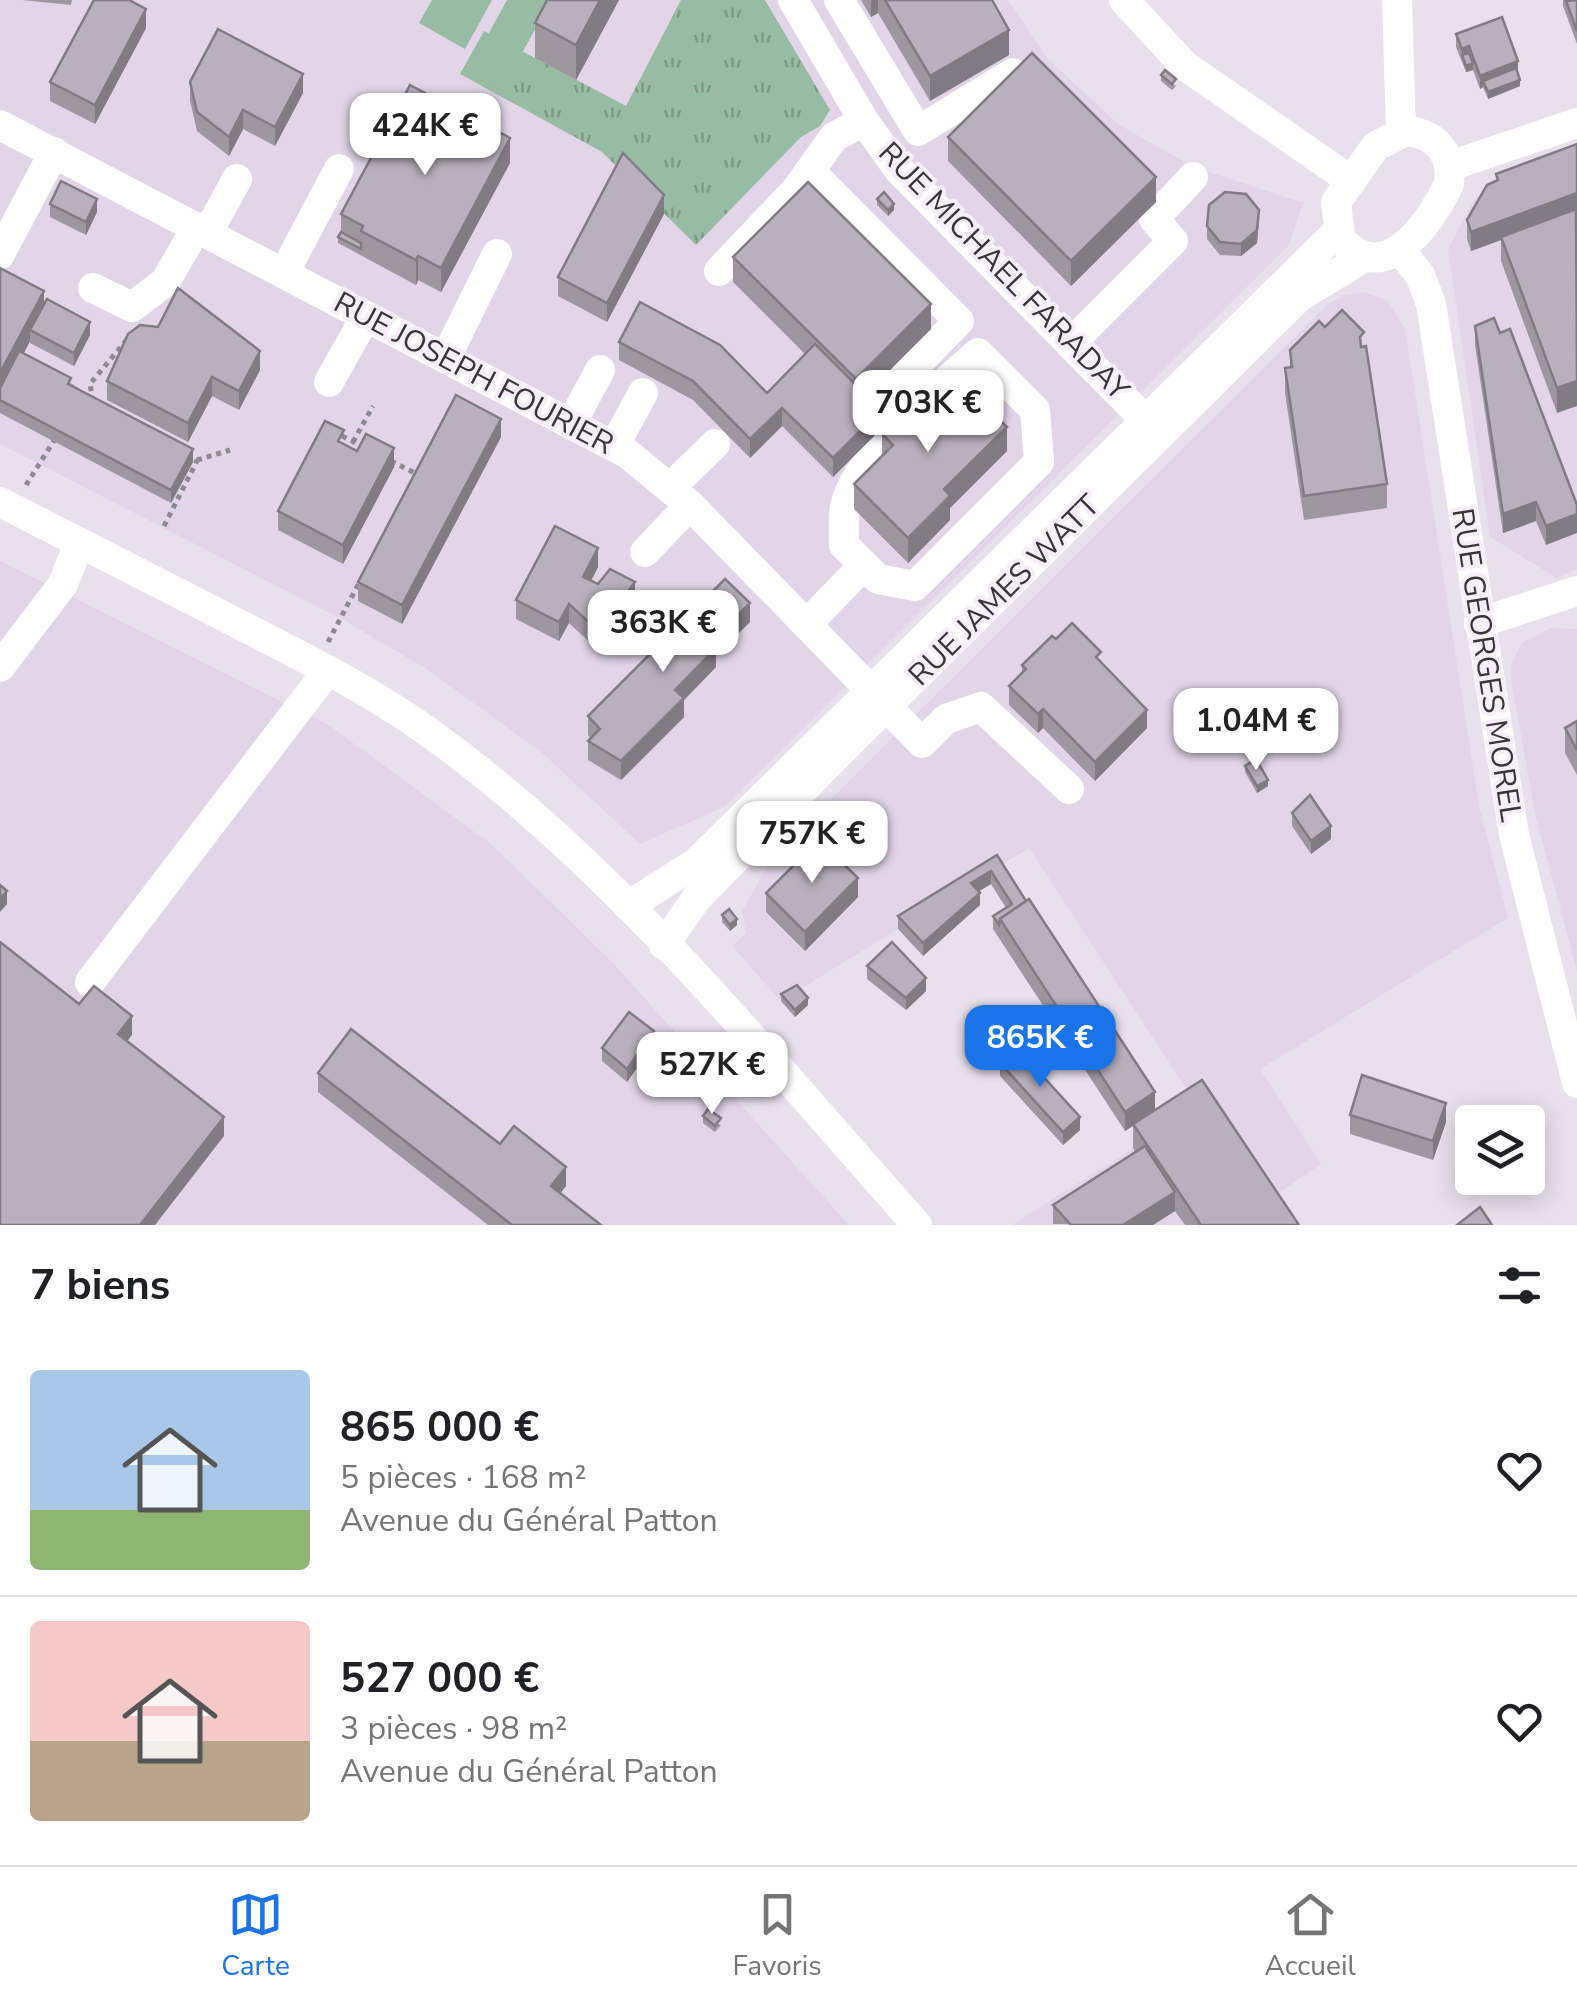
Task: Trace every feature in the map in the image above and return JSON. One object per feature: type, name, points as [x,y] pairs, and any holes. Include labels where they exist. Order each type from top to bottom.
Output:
[{"type":"street","name":"RUE MICHAEL FARADAY","points":[[793,0],[864,122],[899,170],[1152,427]]},
{"type":"street","points":[[839,0],[918,130],[1013,73]]},
{"type":"street","points":[[1124,0],[1184,64],[1350,180]]},
{"type":"street","points":[[1397,0],[1401,131]]},
{"type":"street","points":[[835,73],[870,51]]},
{"type":"street","points":[[718,270],[810,171],[834,136],[864,122]]},
{"type":"street","points":[[1450,166],[1577,123]]},
{"type":"street","name":"RUE JOSEPH FOURIER","points":[[0,125],[614,446],[681,496],[922,743],[946,719],[981,707],[1069,789]]},
{"type":"street","points":[[1401,131],[1428,136],[1444,151],[1450,166],[1444,194],[1401,250],[1380,258],[1364,256],[1348,247],[1337,232],[1336,202],[1376,146],[1401,131]]},
{"type":"street","points":[[0,254],[54,152]]},
{"type":"street","points":[[284,272],[338,169]]},
{"type":"street","points":[[810,171],[959,321],[877,405]]},
{"type":"street","points":[[1070,344],[1173,241],[1154,219],[1193,177]]},
{"type":"street","points":[[93,288],[142,320],[237,179]]},
{"type":"street","name":"RUE JAMES WATT","points":[[664,944],[696,900],[879,699],[1152,427],[1337,232]]},
{"type":"street","name":"RUE GEORGES MOREL","points":[[1401,250],[1420,275],[1431,304],[1514,836],[1577,1083]]},
{"type":"street","points":[[446,357],[498,254]]},
{"type":"street","name":"RUE JAMES WATT","points":[[1152,427],[1298,297],[1364,256]]},
{"type":"street","points":[[329,382],[366,316]]},
{"type":"street","points":[[978,354],[1035,410],[1040,462],[915,586],[878,579],[864,564],[844,545],[845,503],[875,454],[907,418],[978,354]]},
{"type":"street","points":[[570,424],[600,370]]},
{"type":"street","points":[[614,446],[643,393]]},
{"type":"street","points":[[645,552],[715,444]]},
{"type":"street","points":[[11,497],[80,542],[326,659],[527,809],[664,944],[917,1225]]},
{"type":"street","points":[[0,668],[63,584],[80,542]]},
{"type":"street","points":[[807,624],[864,564]]},
{"type":"street","points":[[1479,623],[1574,601]]},
{"type":"street","points":[[90,982],[326,659]]},
{"type":"street","name":"RUE JAMES WATT","points":[[628,906],[696,864],[879,699]]},
{"type":"path","points":[[86,409],[94,409],[90,384],[142,320]]},
{"type":"path","points":[[352,442],[372,406]]},
{"type":"path","points":[[339,435],[369,450]]},
{"type":"path","points":[[11,497],[57,437]]},
{"type":"path","points":[[178,450],[197,460],[230,450]]},
{"type":"path","points":[[385,458],[417,474],[408,492]]},
{"type":"path","points":[[164,526],[197,460]]},
{"type":"path","points":[[326,659],[362,579]]},
{"type":"shaded area","points":[[0,0],[1008,0],[1048,59],[1118,124],[1191,166],[1303,203],[1289,245],[724,807],[640,844],[540,751],[425,668],[347,622],[0,444]]},
{"type":"shaded area","points":[[1577,160],[1577,569],[1557,578],[1490,537],[1448,249],[1475,198]]},
{"type":"shaded area","points":[[1363,292],[1387,300],[1405,328],[1479,806],[1508,918],[1260,1069],[1321,1164],[1274,1196],[1292,1225],[1012,1225],[1198,1107],[1029,848],[781,1001],[732,946],[746,933],[742,911],[772,858],[875,755],[1328,304],[1344,295]]},
{"type":"shaded area","points":[[0,561],[330,726],[491,844],[612,962],[849,1225],[0,1225]]},
{"type":"shaded area","points":[[1550,628],[1577,629],[1577,971],[1535,814],[1511,679],[1511,665],[1521,644]]},
{"type":"green space","points":[[432,0],[492,0],[465,49],[419,23]]},
{"type":"green space","points":[[507,0],[551,0],[501,92],[467,73]]},
{"type":"green space","points":[[681,0],[765,0],[830,110],[820,126],[801,137],[696,245],[602,152],[460,74],[484,31],[626,106]]},
{"type":"building","points":[[94,0],[129,0],[146,9],[95,105],[50,82]]},
{"type":"building","points":[[547,0],[600,0],[576,45],[535,23]]},
{"type":"building","points":[[885,0],[992,0],[1009,30],[930,76]]},
{"type":"building","points":[[1577,0],[1577,31],[1566,1]]},
{"type":"building","points":[[1502,17],[1518,61],[1480,76],[1469,46],[1462,49],[1456,34]]},
{"type":"building","points":[[218,29],[303,74],[275,127],[243,110],[229,137],[197,112],[190,82]]},
{"type":"building","points":[[1032,53],[1156,177],[1071,261],[948,137]]},
{"type":"building","points":[[1469,53],[1473,63],[1466,66],[1462,55]]},
{"type":"building","points":[[1516,68],[1520,80],[1488,92],[1483,81]]},
{"type":"building","points":[[1165,70],[1176,79],[1172,84],[1161,75]]},
{"type":"building","points":[[410,85],[510,138],[441,268],[418,256],[416,260],[361,231],[363,226],[341,214]]},
{"type":"building","points":[[1577,144],[1577,193],[1471,232],[1467,220],[1487,185],[1498,180],[1496,174]]},
{"type":"building","points":[[623,153],[664,195],[607,303],[558,277]]},
{"type":"building","points":[[61,181],[97,199],[86,222],[50,204]]},
{"type":"building","points":[[808,182],[931,304],[856,379],[733,257]]},
{"type":"building","points":[[884,192],[894,204],[888,210],[877,199]]},
{"type":"building","points":[[1225,192],[1246,194],[1259,210],[1257,230],[1241,244],[1220,242],[1207,226],[1209,205]]},
{"type":"building","points":[[1576,209],[1577,381],[1557,388],[1501,237]]},
{"type":"building","points":[[341,232],[361,243],[361,249],[338,237]]},
{"type":"building","points":[[0,268],[44,291],[0,373]]},
{"type":"building","points":[[178,288],[260,351],[239,391],[212,377],[188,423],[107,381],[128,334],[140,325],[158,327]]},
{"type":"building","points":[[47,299],[90,322],[74,353],[30,330]]},
{"type":"building","points":[[640,302],[720,345],[767,393],[815,344],[881,410],[833,458],[782,408],[750,439],[693,381],[619,342]]},
{"type":"building","points":[[1342,310],[1364,332],[1361,347],[1366,346],[1387,484],[1304,496],[1285,368],[1292,367],[1290,350],[1319,321],[1325,327]]},
{"type":"building","points":[[1494,318],[1500,333],[1510,329],[1577,505],[1577,514],[1546,526],[1536,502],[1503,514],[1475,326]]},
{"type":"building","points":[[19,351],[71,378],[68,384],[193,449],[171,490],[0,400],[0,388]]},
{"type":"building","points":[[958,379],[1007,427],[944,489],[950,496],[908,538],[854,484],[893,445],[882,434],[920,394],[932,406]]},
{"type":"building","points":[[456,395],[501,419],[402,605],[358,582]]},
{"type":"building","points":[[325,421],[344,430],[338,441],[357,451],[366,434],[394,448],[343,545],[278,511]]},
{"type":"building","points":[[555,526],[598,548],[583,577],[598,584],[610,569],[635,582],[598,631],[569,604],[559,622],[516,600]]},
{"type":"building","points":[[725,579],[750,603],[711,642],[716,648],[675,690],[684,698],[621,761],[588,741],[600,729],[588,716]]},
{"type":"building","points":[[1072,623],[1101,652],[1096,657],[1147,710],[1095,762],[1043,709],[1038,714],[1009,686],[1026,669],[1022,665]]},
{"type":"building","points":[[1577,721],[1577,750],[1565,728]]},
{"type":"building","points":[[1256,759],[1268,780],[1257,786],[1245,766]]},
{"type":"building","points":[[1310,795],[1331,826],[1311,841],[1292,813]]},
{"type":"building","points":[[819,840],[858,878],[805,932],[766,893]]},
{"type":"building","points":[[997,855],[1026,901],[1000,919],[999,925],[993,916],[1012,904],[991,871],[971,883],[980,893],[923,943],[898,916]]},
{"type":"building","points":[[1029,899],[1155,1092],[1125,1112],[1000,919]]},
{"type":"building","points":[[729,909],[737,919],[730,925],[722,915]]},
{"type":"building","points":[[0,942],[79,1004],[94,986],[132,1016],[118,1034],[224,1117],[140,1225],[0,1225]]},
{"type":"building","points":[[892,942],[926,978],[906,998],[867,966]]},
{"type":"building","points":[[797,985],[808,998],[795,1010],[781,994]]},
{"type":"building","points":[[629,1012],[654,1031],[627,1069],[602,1048]]},
{"type":"building","points":[[351,1029],[500,1144],[514,1126],[566,1167],[551,1186],[601,1225],[512,1225],[318,1073]]},
{"type":"building","points":[[1017,1048],[1080,1117],[1063,1132],[1000,1063]]},
{"type":"building","points":[[1362,1075],[1446,1103],[1433,1141],[1350,1115]]},
{"type":"building","points":[[1202,1080],[1299,1225],[1201,1225],[1133,1124]]},
{"type":"building","points":[[708,1109],[721,1118],[715,1126],[703,1116]]},
{"type":"building","points":[[1145,1146],[1175,1192],[1123,1225],[1071,1225],[1053,1205]]},
{"type":"building","points":[[1480,1207],[1492,1225],[1457,1225]]}]
